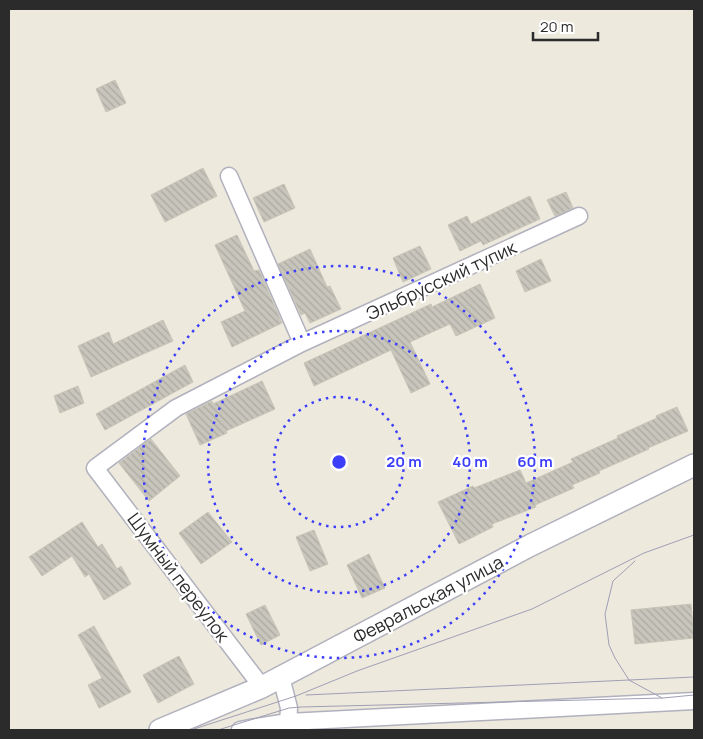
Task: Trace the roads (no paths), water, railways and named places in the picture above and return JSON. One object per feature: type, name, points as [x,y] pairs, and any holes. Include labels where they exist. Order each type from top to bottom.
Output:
[{"type":"street","points":[[229,176],[302,343]]},
{"type":"street","name":"Эльбрусский тупик","points":[[95,468],[176,408],[302,343],[579,216]]},
{"type":"street","name":"Февральская улица","points":[[160,730],[262,687],[531,545],[694,465]]},
{"type":"street","name":"Шумный переулок","points":[[95,468],[262,687]]},
{"type":"street","points":[[281,677],[289,708],[288,722]]},
{"type":"street","points":[[240,730],[288,722],[694,701]]},
{"type":"tram line","points":[[191,730],[296,696],[357,671],[532,609],[644,553],[694,535]]},
{"type":"tram line","points":[[635,561],[613,581],[605,614],[609,645],[629,680],[662,698]]},
{"type":"tram line","points":[[306,695],[694,677]]},
{"type":"tram line","points":[[218,730],[289,708],[301,707],[663,698],[694,695]]}]
